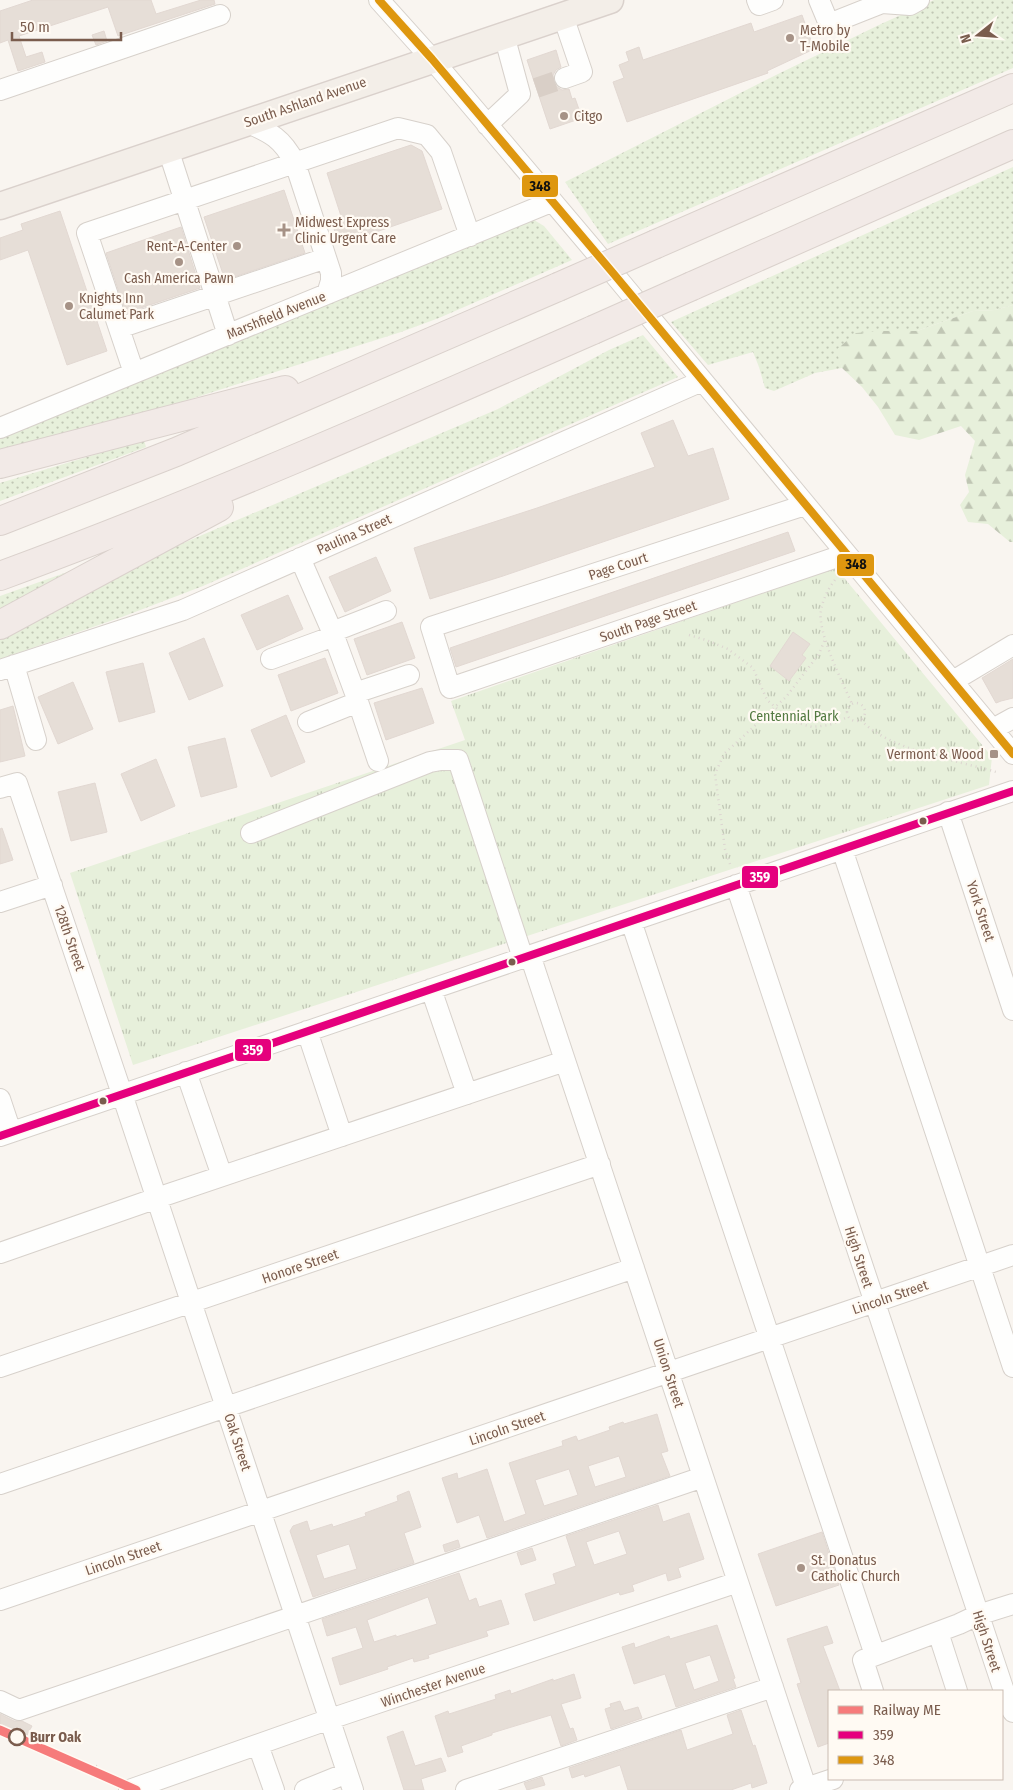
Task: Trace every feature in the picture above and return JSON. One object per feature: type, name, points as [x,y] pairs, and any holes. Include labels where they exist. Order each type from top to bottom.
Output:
[{"type":"highway","points":[[0,521],[168,455],[374,367],[1013,88]]},
{"type":"highway","points":[[0,576],[193,501],[477,381],[1013,144]]},
{"type":"highway","points":[[0,464],[374,367]]},
{"type":"highway","points":[[0,625],[218,508],[477,381]]},
{"type":"main road","name":"South Ashland Avenue","points":[[0,206],[610,0]]},
{"type":"street","points":[[379,0],[432,59],[1013,754]]},
{"type":"street","points":[[758,0],[759,5],[773,0]]},
{"type":"street","points":[[819,0],[829,24],[881,1],[910,5],[919,0]]},
{"type":"street","points":[[0,90],[220,16]]},
{"type":"street","points":[[563,16],[582,72],[565,78]]},
{"type":"street","points":[[487,125],[528,91],[504,35]]},
{"type":"street","points":[[246,122],[280,140],[295,163],[331,273],[327,294]]},
{"type":"street","points":[[134,373],[87,233],[398,128],[427,134],[441,152],[470,236]]},
{"type":"street","points":[[168,149],[228,335]]},
{"type":"street","name":"Marshfield Avenue","points":[[0,428],[551,202]]},
{"type":"street","points":[[119,328],[326,258]]},
{"type":"street","name":"Paulina Street","points":[[7,667],[183,610],[702,381]]},
{"type":"street","name":"Page Court","points":[[450,688],[431,627],[805,505]]},
{"type":"street","name":"South Page Street","points":[[450,688],[846,554]]},
{"type":"street","points":[[300,558],[333,634],[378,761]]},
{"type":"street","points":[[271,659],[386,611]]},
{"type":"street","points":[[952,681],[1013,645]]},
{"type":"street","points":[[7,667],[36,740]]},
{"type":"street","points":[[308,722],[356,697],[409,675]]},
{"type":"street","points":[[993,729],[1013,718]]},
{"type":"street","name":"Union Street","points":[[251,833],[430,762],[458,760],[600,1164],[773,1687],[804,1789]]},
{"type":"street","name":"128th Street","points":[[8,786],[52,885],[122,1094]]},
{"type":"street","points":[[0,1098],[5,1134],[1013,791]]},
{"type":"street","name":"York Street","points":[[948,812],[1013,1010]]},
{"type":"street","points":[[842,849],[1013,1366]]},
{"type":"street","points":[[0,902],[52,885]]},
{"type":"street","name":"High Street","points":[[736,885],[978,1615],[1008,1703],[1013,1712]]},
{"type":"street","points":[[631,921],[875,1655]]},
{"type":"street","points":[[431,989],[467,1094]]},
{"type":"street","points":[[307,1031],[342,1136]]},
{"type":"street","points":[[0,1253],[157,1198],[565,1061]]},
{"type":"street","points":[[186,1072],[222,1176]]},
{"type":"street","name":"Oak Street","points":[[122,1094],[350,1781]]},
{"type":"street","name":"Honore Street","points":[[0,1367],[600,1164]]},
{"type":"street","name":"Lincoln Street","points":[[0,1600],[1013,1255]]},
{"type":"street","points":[[0,1484],[634,1268]]},
{"type":"street","points":[[0,1701],[19,1710],[703,1477]]},
{"type":"street","name":"Winchester Avenue","points":[[129,1790],[738,1582]]},
{"type":"street","points":[[873,1690],[862,1660],[978,1615],[1013,1604]]},
{"type":"street","points":[[938,1632],[957,1690]]},
{"type":"street","points":[[466,1790],[773,1687]]},
{"type":"street","points":[[258,1745],[274,1790]]},
{"type":"street","points":[[804,1789],[830,1780]]},
{"type":"street","points":[[305,1790],[350,1781]]},
{"type":"path","points":[[839,574],[828,588],[820,612],[825,639],[852,704]]},
{"type":"path","points":[[689,635],[728,650],[753,668],[766,700],[792,721],[812,727],[828,725],[848,717]]},
{"type":"path","points":[[730,864],[715,774],[724,754],[786,697],[819,654],[825,639]]},
{"type":"path","points":[[858,703],[863,706],[864,715],[861,720],[855,722],[848,717],[847,711],[852,704],[858,703]]},
{"type":"path","points":[[861,720],[868,728],[898,745],[996,772]]},
{"type":"green space","points":[[934,0],[1013,0],[1013,68],[608,244],[565,182],[776,75]]},
{"type":"green space","points":[[1013,167],[1013,305],[995,310],[973,311],[917,331],[884,331],[837,350],[842,368],[815,373],[774,391],[765,388],[753,352],[708,365],[671,322]]},
{"type":"green space","points":[[534,220],[544,226],[572,260],[439,318],[401,332],[134,417],[0,456],[0,436]]},
{"type":"green space","points":[[1013,305],[1013,542],[1010,542],[988,524],[968,522],[960,505],[969,492],[965,475],[975,441],[961,426],[919,440],[895,435],[878,407],[862,387],[842,368],[836,350],[856,333],[917,331],[973,311],[995,310]]},
{"type":"green space","points":[[643,335],[678,377],[203,586],[122,617],[0,659],[0,637],[160,553],[498,409],[609,350]]},
{"type":"green space","points":[[144,440],[146,447],[0,501],[0,483]]},
{"type":"green space","points":[[118,554],[0,617],[0,596]]},
{"type":"green space","name":"Centennial Park","points":[[836,568],[992,757],[989,785],[133,1065],[70,873],[465,740],[451,701]]},
{"type":"building","points":[[33,0],[151,0],[156,14],[201,0],[214,0],[215,4],[118,36],[108,7],[19,36],[26,57],[42,52],[45,62],[18,71],[8,40],[0,43],[0,11]]},
{"type":"building","points":[[802,15],[814,49],[767,71],[768,73],[627,122],[613,82],[624,78],[619,65],[629,61],[626,52],[639,47],[643,60],[751,23],[754,32]]},
{"type":"building","points":[[104,31],[107,41],[96,45],[92,35]]},
{"type":"building","name":"Citgo","points":[[556,50],[561,67],[553,75],[554,82],[562,90],[569,89],[572,99],[575,98],[582,118],[550,129],[527,60]]},
{"type":"building","points":[[411,145],[422,151],[442,209],[350,241],[348,235],[337,238],[332,222],[342,219],[327,173]]},
{"type":"building","points":[[284,190],[305,253],[225,280],[204,217]]},
{"type":"building","name":"Knights Inn Calumet Park","points":[[60,211],[107,351],[67,365],[28,250],[0,260],[0,238],[23,230],[21,224]]},
{"type":"building","points":[[181,227],[200,288],[126,313],[106,253]]},
{"type":"building","points":[[673,420],[688,456],[713,448],[729,499],[430,599],[414,548],[655,467],[641,433]]},
{"type":"building","points":[[788,532],[795,551],[456,667],[450,648]]},
{"type":"building","points":[[376,557],[391,591],[345,612],[329,577]]},
{"type":"building","points":[[288,595],[303,629],[257,650],[241,615]]},
{"type":"building","points":[[402,622],[415,658],[367,675],[354,639]]},
{"type":"building","points":[[793,632],[810,644],[802,655],[806,658],[789,681],[770,666]]},
{"type":"building","points":[[204,638],[223,686],[189,700],[169,653]]},
{"type":"building","points":[[325,658],[338,693],[291,711],[278,675]]},
{"type":"building","points":[[1013,659],[1013,698],[996,703],[982,678]]},
{"type":"building","points":[[143,663],[155,712],[119,722],[106,672]]},
{"type":"building","points":[[73,682],[93,729],[58,744],[38,697]]},
{"type":"building","points":[[422,688],[434,723],[386,740],[374,703]]},
{"type":"building","points":[[13,706],[25,756],[0,762],[0,710]]},
{"type":"building","points":[[286,715],[305,762],[271,777],[251,730]]},
{"type":"building","points":[[225,738],[237,787],[201,797],[188,747]]},
{"type":"building","points":[[156,759],[175,806],[141,821],[121,774]]},
{"type":"building","points":[[95,783],[107,832],[71,841],[58,792]]},
{"type":"building","points":[[2,828],[13,860],[0,864],[0,829]]},
{"type":"building","points":[[657,1414],[668,1451],[661,1453],[670,1476],[487,1538],[479,1515],[457,1523],[442,1478],[457,1473],[458,1479],[487,1469],[504,1522],[526,1514],[509,1463],[563,1446],[562,1441],[576,1436],[578,1441],[610,1430],[609,1427],[623,1422],[624,1424]],"holes":[[[619,1456],[626,1477],[595,1487],[588,1466]],[[569,1469],[578,1495],[544,1506],[535,1480]]]},
{"type":"building","points":[[409,1491],[421,1527],[404,1533],[414,1563],[313,1597],[290,1531],[293,1526],[307,1521],[310,1531],[332,1524],[333,1527],[366,1516],[365,1513],[398,1501],[397,1496]],"holes":[[[349,1544],[357,1569],[324,1579],[316,1555]]]},
{"type":"building","points":[[658,1505],[663,1522],[689,1513],[704,1559],[678,1568],[681,1577],[668,1581],[666,1573],[632,1585],[634,1591],[620,1595],[619,1592],[534,1621],[525,1594],[556,1584],[553,1574],[576,1566],[566,1536]],"holes":[[[619,1531],[627,1554],[594,1565],[586,1542]]]},
{"type":"building","name":"St. Donatus Catholic Church","points":[[822,1532],[839,1585],[776,1606],[758,1554]]},
{"type":"building","points":[[458,1540],[460,1547],[445,1552],[443,1545]]},
{"type":"building","points":[[532,1548],[536,1560],[521,1565],[517,1553]]},
{"type":"building","points":[[459,1573],[469,1601],[476,1598],[479,1607],[501,1600],[509,1624],[486,1631],[488,1636],[428,1655],[429,1658],[414,1662],[413,1658],[387,1667],[388,1669],[340,1685],[332,1658],[363,1648],[356,1627],[327,1636],[322,1619]],"holes":[[[428,1597],[437,1624],[374,1642],[367,1620]]]},
{"type":"building","points":[[717,1625],[735,1678],[733,1679],[736,1687],[676,1707],[665,1674],[634,1684],[622,1647],[634,1643],[635,1648],[669,1636],[670,1639]],"holes":[[[710,1655],[719,1681],[694,1690],[685,1663]]]},
{"type":"building","points":[[827,1626],[833,1643],[823,1646],[840,1690],[828,1690],[828,1743],[818,1747],[797,1684],[801,1683],[787,1639]]},
{"type":"building","points":[[574,1674],[581,1698],[561,1704],[570,1729],[573,1728],[577,1740],[561,1746],[551,1715],[492,1733],[492,1735],[461,1746],[463,1752],[448,1757],[435,1716],[448,1711],[449,1714],[496,1699],[495,1695],[510,1690],[511,1694],[553,1679],[553,1681]]},
{"type":"building","points":[[620,1701],[624,1711],[638,1707],[642,1718],[611,1729],[605,1709],[611,1707],[610,1704]]},
{"type":"building","points":[[741,1710],[767,1783],[752,1788],[751,1783],[731,1790],[628,1790],[620,1765],[585,1777],[584,1774],[572,1778],[569,1768],[681,1730],[687,1750],[733,1734],[727,1715]]},
{"type":"building","points":[[0,1714],[14,1721],[22,1721],[32,1726],[26,1737],[0,1726]]},
{"type":"building","points":[[403,1731],[415,1766],[441,1758],[446,1771],[421,1779],[424,1790],[404,1790],[387,1737]]},
{"type":"building","points":[[542,1777],[545,1785],[527,1790],[524,1783]]},
{"type":"tunnel","points":[[536,88],[565,78]]},
{"type":"rail line","name":"ME","points":[[0,1730],[136,1790]]},
{"type":"transit line","name":"348","points":[[379,0],[432,59],[613,273],[1013,754]]},
{"type":"transit line","name":"359","points":[[0,1136],[1013,791]]},
{"type":"place","name":"Metro by T-Mobile","points":[[790,38]]},
{"type":"place","name":"Citgo","points":[[564,116]]},
{"type":"place","name":"Midwest Express Clinic Urgent Care","points":[[284,230]]},
{"type":"place","name":"Rent-A-Center","points":[[237,246]]},
{"type":"place","name":"Cash America Pawn","points":[[179,262]]},
{"type":"place","name":"Knights Inn Calumet Park","points":[[69,306]]},
{"type":"place","name":"Vermont & Wood","points":[[994,754]]},
{"type":"place","name":"St. Donatus Catholic Church","points":[[801,1568]]},
{"type":"place","name":"Burr Oak","points":[[17,1737]]}]
